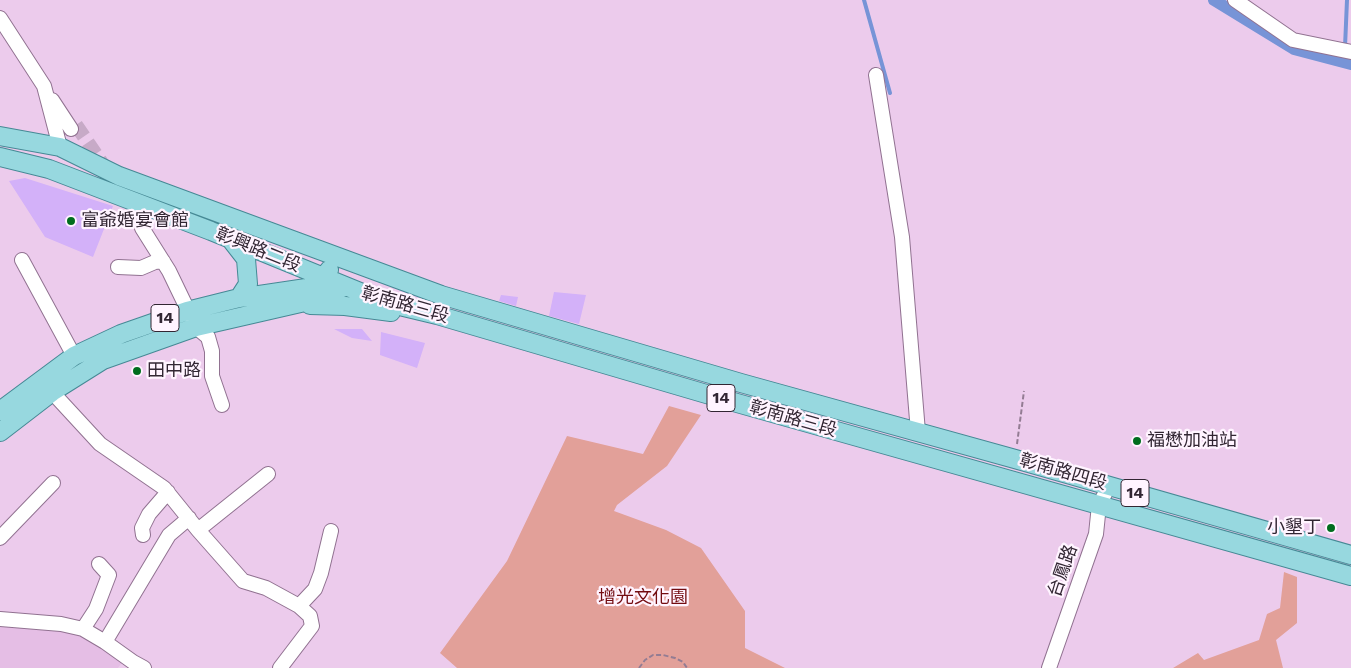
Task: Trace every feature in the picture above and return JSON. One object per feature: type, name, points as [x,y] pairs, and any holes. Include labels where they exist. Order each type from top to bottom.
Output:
[{"type":"main road","name":"彰興路二段","points":[[0,136],[60,147],[119,176],[337,257]]},
{"type":"main road","name":"彰興路二段","points":[[0,157],[49,169],[325,277],[344,287]]},
{"type":"main road","points":[[232,240],[246,259],[248,284],[240,298]]},
{"type":"main road","name":"彰南路三段","points":[[337,257],[441,295],[741,383],[918,432]]},
{"type":"main road","name":"彰南路三段","points":[[337,257],[344,287]]},
{"type":"main road","points":[[325,277],[337,257]]},
{"type":"main road","name":"14","points":[[0,410],[74,356],[121,334],[187,311],[240,298],[313,287],[325,277]]},
{"type":"main road","name":"彰南路三段","points":[[0,432],[52,392],[103,360],[196,327],[318,299],[344,287],[386,302],[1100,505]]},
{"type":"main road","points":[[295,305],[344,306],[437,315]]},
{"type":"main road","name":"彰南路四段","points":[[918,432],[1351,555]]},
{"type":"main road","name":"彰南路四段","points":[[1100,505],[1351,576]]},
{"type":"street","points":[[1235,0],[1292,40],[1351,52]]},
{"type":"street","points":[[0,18],[73,127]]},
{"type":"street","points":[[876,75],[902,237],[918,432]]},
{"type":"street","points":[[44,86],[60,147]]},
{"type":"street","points":[[144,227],[196,327],[208,338],[212,351],[212,376],[222,406]]},
{"type":"street","points":[[22,260],[74,356]]},
{"type":"street","points":[[118,267],[140,268],[163,261]]},
{"type":"street","points":[[52,392],[100,444],[164,488],[243,581],[266,588],[299,606],[310,616],[312,626],[280,668]]},
{"type":"street","points":[[198,530],[268,474]]},
{"type":"street","points":[[0,538],[53,483]]},
{"type":"street","name":"台鳳路","points":[[1049,668],[1096,534],[1100,505],[1109,486]]},
{"type":"street","points":[[143,535],[142,528],[149,514],[168,492]]},
{"type":"street","points":[[105,642],[169,535],[189,518]]},
{"type":"street","points":[[299,606],[315,589],[327,554],[330,531]]},
{"type":"street","points":[[84,629],[96,608],[109,575],[99,564]]},
{"type":"street","points":[[0,618],[61,624],[84,629],[144,668]]},
{"type":"path","points":[[1015,459],[1024,391]]},
{"type":"path","points":[[639,668],[645,660],[653,655],[675,658],[683,662],[688,668]]},
{"type":"shaded area","points":[[0,625],[74,629],[123,661],[118,668],[0,668]]},
{"type":"green space","name":"增光文化園","points":[[669,406],[701,415],[667,466],[617,505],[614,511],[666,530],[701,548],[745,611],[745,648],[785,668],[457,668],[440,653],[507,561],[567,436],[643,454]]},
{"type":"green space","points":[[1284,572],[1297,577],[1297,623],[1276,640],[1283,668],[1173,668],[1198,653],[1204,660],[1259,640],[1267,614],[1280,608]]},
{"type":"building","name":"富爺婚宴會館","points":[[25,178],[113,206],[93,257],[45,237],[9,181]]},
{"type":"building","points":[[554,292],[586,295],[579,324],[549,316]]},
{"type":"building","points":[[501,295],[518,297],[516,306],[499,301]]},
{"type":"building","points":[[334,329],[362,329],[372,341],[352,338]]},
{"type":"building","points":[[381,332],[425,343],[417,368],[380,355]]},
{"type":"waterway","points":[[864,0],[890,93]]},
{"type":"waterway","points":[[1214,0],[1294,49],[1351,64]]},
{"type":"waterway","points":[[1345,47],[1347,0]]},
{"type":"tunnel","points":[[76,125],[106,169]]},
{"type":"tunnel","points":[[126,197],[145,225]]},
{"type":"place","name":"富爺婚宴會館","points":[[71,221]]},
{"type":"place","name":"田中路","points":[[137,371]]},
{"type":"place","name":"福懋加油站","points":[[1137,441]]},
{"type":"place","name":"小墾丁","points":[[1331,528]]}]
